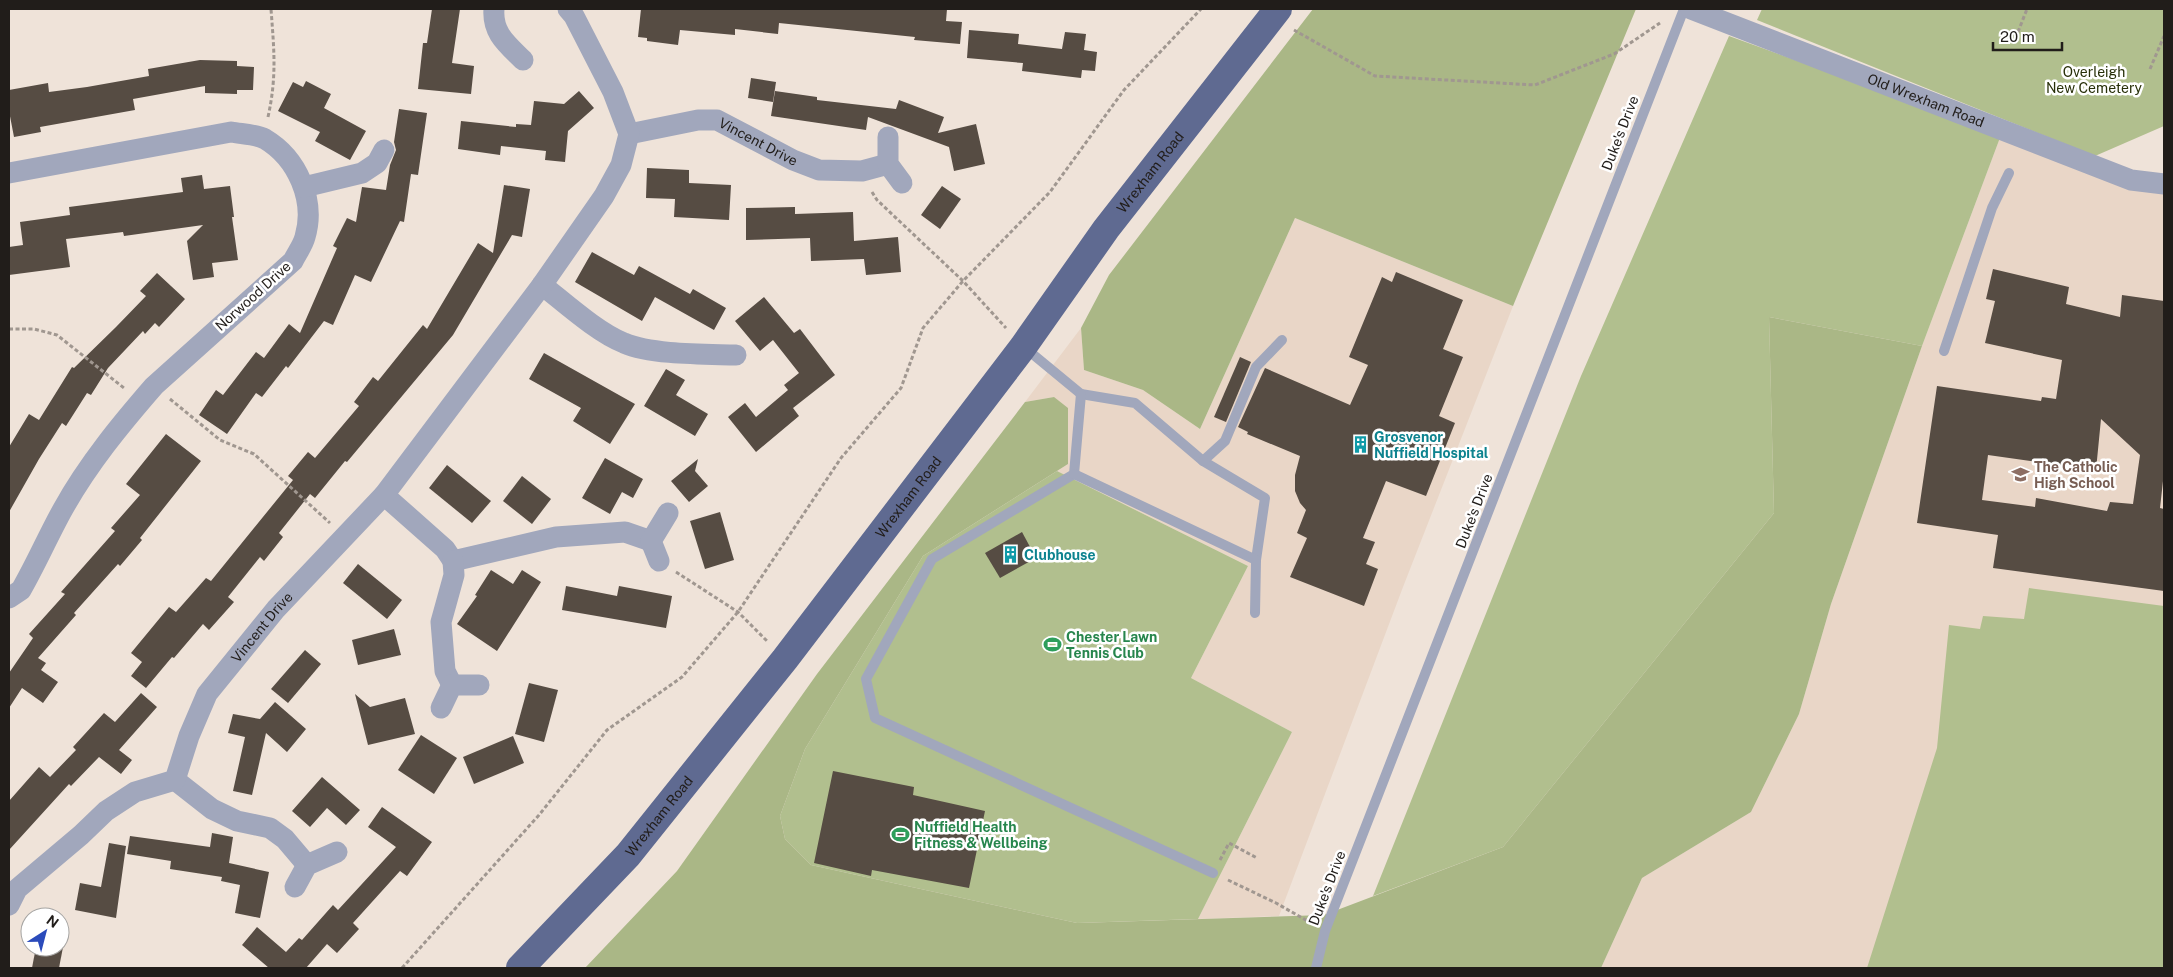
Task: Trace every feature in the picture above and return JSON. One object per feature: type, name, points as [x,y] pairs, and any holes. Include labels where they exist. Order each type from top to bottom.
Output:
[{"type":"highway","name":"Wrexham Road","points":[[520,968],[628,854],[785,659],[1023,347],[1106,229],[1274,13]]},
{"type":"street","points":[[494,9],[493,21],[502,39],[523,60]]},
{"type":"street","name":"Old Wrexham Road","points":[[1691,9],[2131,180],[2164,184]]},
{"type":"street","points":[[576,11],[613,92],[629,134]]},
{"type":"street","name":"Vincent Drive","points":[[175,780],[189,736],[207,694],[276,609],[384,495],[542,285],[604,196],[621,165],[629,134],[698,120],[717,120],[793,160],[819,170],[862,171],[888,164]]},
{"type":"street","name":"Norwood Drive","points":[[9,173],[231,132],[264,138],[289,158],[304,187],[309,217],[305,238],[293,261],[154,386],[91,464],[63,509],[20,590],[9,598]]},
{"type":"street","points":[[888,137],[888,164],[902,183]]},
{"type":"street","points":[[304,187],[362,173],[377,163],[384,150]]},
{"type":"street","points":[[542,285],[600,329],[624,344],[659,350],[736,355]]},
{"type":"street","points":[[384,495],[445,549],[452,562],[454,575],[441,622],[445,670],[452,685]]},
{"type":"street","points":[[658,561],[652,540],[668,513]]},
{"type":"street","points":[[452,562],[556,537],[625,532],[652,540]]},
{"type":"street","points":[[452,685],[479,685]]},
{"type":"street","points":[[440,708],[452,685]]},
{"type":"street","points":[[9,905],[17,888],[106,812],[135,792],[175,780],[212,809],[237,821],[270,828],[284,839],[307,865]]},
{"type":"street","points":[[295,887],[307,865],[337,852]]},
{"type":"lane","name":"Duke's Drive","points":[[1316,968],[1325,931],[1684,9]]},
{"type":"lane","points":[[1944,351],[1992,208],[2009,173]]},
{"type":"lane","points":[[1203,461],[1226,441],[1256,367],[1282,340]]},
{"type":"lane","points":[[1023,347],[1081,394],[1135,403],[1203,461],[1265,498],[1256,560],[1255,613]]},
{"type":"lane","points":[[1074,474],[1081,394]]},
{"type":"lane","points":[[1074,474],[1256,560]]},
{"type":"lane","points":[[1074,474],[932,559],[866,680],[875,718],[1213,873]]},
{"type":"path","points":[[264,138],[274,88],[275,42],[271,9]]},
{"type":"path","points":[[402,968],[539,815],[607,730],[682,677],[738,612],[841,458],[901,388],[923,328],[963,281],[1050,192],[1124,90],[1202,9]]},
{"type":"path","points":[[2018,32],[2027,9]]},
{"type":"path","points":[[1274,13],[1375,76],[1535,86],[1614,54],[1666,19]]},
{"type":"path","points":[[2150,69],[2164,36]]},
{"type":"path","points":[[862,171],[877,200],[963,281],[1023,347]]},
{"type":"path","points":[[9,329],[34,329],[57,335],[140,402]]},
{"type":"path","points":[[154,386],[220,440],[254,454],[345,537]]},
{"type":"path","points":[[658,561],[738,612],[785,659]]},
{"type":"path","points":[[1257,858],[1230,843],[1213,873],[1276,903],[1325,931]]},
{"type":"shaded area","name":"The Catholic High School","points":[[2001,135],[2164,191],[2164,968],[1601,968],[1642,878],[1751,812],[1799,714],[1831,604],[1922,346]]},
{"type":"shaded area","points":[[1295,218],[1513,306],[1403,587],[1279,916],[1198,919],[1292,732],[1191,678],[1248,566],[1057,471],[1068,464],[1054,397],[1025,402],[1081,328],[1084,370],[1143,390],[1200,429]]},
{"type":"green space","points":[[1313,9],[1636,9],[1513,306],[1295,218],[1200,429],[1143,390],[1084,370],[1081,328],[1109,275]]},
{"type":"green space","name":"Overleigh New Cemetery","points":[[1762,9],[2164,9],[2164,126],[2095,156],[1757,20]]},
{"type":"green space","points":[[1729,36],[2001,135],[1922,346],[1769,317],[1774,513],[1503,847],[1373,896],[1581,376]]},
{"type":"green space","points":[[1769,317],[1922,346],[1831,604],[1799,714],[1751,812],[1642,878],[1601,968],[585,968],[677,871],[817,674],[1025,402],[1054,397],[1068,408],[1068,464],[923,556],[805,749],[780,816],[785,839],[811,865],[1077,923],[1324,915],[1503,847],[1774,513]]},
{"type":"green space","points":[[1057,471],[1248,566],[1191,678],[1292,732],[1198,919],[1077,923],[811,865],[785,839],[780,816],[805,749],[923,556]]},
{"type":"green space","points":[[2029,588],[2164,606],[2164,968],[1867,968],[1937,748],[1949,625],[1980,629],[1983,616],[2024,619]]},
{"type":"building","points":[[432,9],[460,9],[452,63],[474,66],[471,94],[418,89],[423,43],[427,43]]},
{"type":"building","points":[[641,9],[947,9],[946,21],[962,22],[960,44],[914,40],[915,37],[779,23],[778,34],[735,29],[735,35],[680,30],[678,45],[647,41],[647,38],[638,37]]},
{"type":"building","points":[[969,30],[1019,34],[1018,44],[1062,49],[1065,32],[1086,34],[1084,50],[1097,52],[1095,71],[1082,70],[1081,78],[1022,71],[1023,63],[967,58]]},
{"type":"building","points":[[200,60],[237,61],[237,66],[254,67],[253,90],[237,90],[237,94],[205,93],[205,86],[133,99],[135,110],[40,127],[41,132],[14,137],[9,111],[9,90],[48,83],[49,92],[87,87],[149,76],[148,69]]},
{"type":"building","points":[[751,78],[776,82],[773,102],[748,98]]},
{"type":"building","points":[[306,81],[331,94],[324,108],[366,131],[350,160],[315,141],[320,132],[278,111],[293,82],[303,87]]},
{"type":"building","points":[[579,91],[594,108],[568,131],[565,162],[545,160],[546,151],[501,146],[500,155],[458,149],[461,121],[516,127],[516,124],[531,125],[534,101],[564,104]]},
{"type":"building","points":[[775,91],[817,97],[817,100],[896,109],[899,100],[944,117],[938,133],[976,124],[985,164],[954,171],[949,147],[868,117],[866,130],[771,116]]},
{"type":"building","points":[[399,109],[427,113],[418,175],[411,174],[404,222],[400,221],[371,282],[355,275],[333,325],[324,321],[288,368],[286,366],[262,397],[256,393],[227,434],[199,415],[216,390],[223,395],[256,352],[264,358],[289,324],[300,333],[337,248],[333,246],[347,218],[356,222],[362,187],[386,190],[390,165],[396,150],[394,142]]},
{"type":"building","points":[[647,168],[689,170],[689,183],[731,185],[729,220],[674,217],[675,199],[646,198]]},
{"type":"building","points":[[202,175],[204,189],[230,186],[234,217],[232,217],[238,260],[212,263],[214,277],[193,280],[187,241],[203,225],[124,236],[123,232],[66,239],[70,267],[9,275],[9,247],[23,245],[20,222],[70,215],[69,207],[183,192],[181,178]]},
{"type":"building","points":[[504,185],[530,189],[522,237],[512,235],[453,335],[315,498],[310,494],[279,533],[283,537],[264,561],[260,557],[228,597],[234,602],[209,630],[203,624],[146,688],[131,676],[142,662],[131,653],[169,607],[176,612],[206,578],[211,581],[293,480],[288,476],[308,452],[315,458],[359,406],[354,402],[373,377],[378,381],[423,325],[427,329],[478,243],[493,253]]},
{"type":"building","points":[[942,186],[961,199],[940,229],[921,215]]},
{"type":"building","points":[[795,207],[795,214],[853,212],[854,241],[898,237],[901,272],[866,275],[864,259],[811,261],[810,238],[746,240],[746,208]]},
{"type":"building","points":[[592,252],[634,275],[639,266],[690,294],[693,289],[726,308],[714,330],[655,297],[642,321],[575,282]]},
{"type":"building","points":[[1993,269],[2069,287],[2066,304],[2120,317],[2122,295],[2164,301],[2164,472],[2160,508],[2164,509],[2164,591],[1993,568],[1998,535],[1917,523],[1937,386],[2041,401],[2042,397],[2056,399],[2062,360],[1985,343],[1995,301],[1986,299]],"holes":[[[2101,419],[2140,455],[2133,504],[2110,502],[2107,511],[2036,498],[2035,507],[1982,500],[1988,455],[2096,470]]]},
{"type":"building","name":"Grosvenor Nuffield Hospital","points":[[1396,272],[1463,300],[1443,349],[1463,357],[1439,416],[1455,423],[1426,496],[1386,481],[1363,538],[1375,542],[1366,564],[1378,569],[1364,606],[1290,577],[1307,538],[1297,533],[1306,510],[1300,503],[1295,491],[1295,475],[1300,456],[1247,434],[1248,432],[1238,427],[1265,368],[1350,405],[1368,365],[1349,357],[1382,277],[1392,282]]},
{"type":"building","points":[[157,273],[185,299],[159,327],[155,323],[145,334],[143,331],[108,368],[91,395],[87,393],[66,426],[62,423],[9,512],[9,447],[29,414],[39,420],[72,367],[74,368],[146,296],[140,291]]},
{"type":"building","points":[[764,297],[794,333],[800,329],[835,375],[793,408],[799,416],[756,452],[728,417],[745,403],[756,417],[788,390],[784,385],[799,373],[773,340],[760,351],[735,321]]},
{"type":"building","points":[[544,353],[635,404],[610,444],[573,421],[581,408],[529,379]]},
{"type":"building","points":[[1240,357],[1251,362],[1226,422],[1214,417]]},
{"type":"building","points":[[666,369],[685,380],[676,395],[708,414],[695,436],[644,406]]},
{"type":"building","points":[[166,434],[201,461],[140,538],[142,540],[120,566],[118,564],[74,613],[76,615],[38,658],[46,663],[41,670],[58,682],[43,703],[22,688],[9,708],[9,673],[33,638],[29,634],[65,594],[61,592],[115,531],[111,528],[140,495],[126,484]]},
{"type":"building","points":[[605,458],[643,479],[633,498],[622,492],[610,514],[582,498]]},
{"type":"building","points":[[698,459],[695,471],[708,486],[689,502],[671,481]]},
{"type":"building","points":[[447,465],[491,501],[472,523],[429,488]]},
{"type":"building","points":[[522,476],[551,499],[532,524],[503,501]]},
{"type":"building","points":[[720,512],[734,560],[705,569],[690,521]]},
{"type":"building","name":"Clubhouse","points":[[1022,532],[1036,558],[1000,578],[985,553]]},
{"type":"building","points":[[358,564],[402,600],[387,619],[343,583]]},
{"type":"building","points":[[491,570],[513,584],[522,570],[541,582],[497,651],[457,624],[477,596],[475,595]]},
{"type":"building","points":[[566,586],[617,596],[619,586],[672,596],[666,628],[562,610]]},
{"type":"building","points":[[394,629],[401,655],[358,665],[352,640]]},
{"type":"building","points":[[305,650],[321,664],[288,703],[271,689]]},
{"type":"building","points":[[529,683],[558,690],[544,742],[515,734]]},
{"type":"building","points":[[141,693],[157,707],[119,750],[132,760],[121,774],[99,757],[71,786],[69,784],[9,850],[9,801],[39,767],[50,777],[76,750],[73,747],[104,713],[115,722]]},
{"type":"building","points":[[355,694],[370,707],[405,698],[415,734],[368,745]]},
{"type":"building","points":[[275,702],[306,729],[287,752],[266,733],[252,795],[233,791],[245,737],[228,733],[233,714],[260,719]]},
{"type":"building","points":[[421,735],[457,758],[434,794],[398,770]]},
{"type":"building","points":[[513,736],[524,763],[474,784],[463,757]]},
{"type":"building","name":"Nuffield Health Fitness & Wellbeing","points":[[833,771],[914,787],[913,795],[985,811],[969,888],[872,870],[871,876],[814,863]]},
{"type":"building","points":[[322,777],[360,810],[346,825],[327,808],[310,827],[292,811]]},
{"type":"building","points":[[382,807],[432,842],[407,876],[400,871],[353,923],[359,929],[337,953],[327,944],[306,968],[269,968],[242,945],[257,927],[286,952],[299,938],[302,940],[333,905],[338,910],[396,847],[368,827]]},
{"type":"building","points":[[212,833],[233,837],[229,863],[269,872],[260,918],[235,913],[240,885],[221,881],[222,877],[170,869],[171,861],[127,854],[130,836],[210,847]]},
{"type":"building","points":[[109,843],[126,846],[116,918],[75,910],[80,883],[101,887]]},
{"type":"building","points":[[34,957],[61,957],[59,968],[32,968]]},
{"type":"place","name":"Grosvenor Nuffield Hospital","points":[[1360,445]]},
{"type":"place","name":"The Catholic High School","points":[[2020,475]]},
{"type":"place","name":"Clubhouse","points":[[1010,555]]},
{"type":"place","name":"Chester Lawn Tennis Club","points":[[1052,645]]},
{"type":"place","name":"Nuffield Health Fitness & Wellbeing","points":[[900,835]]}]
